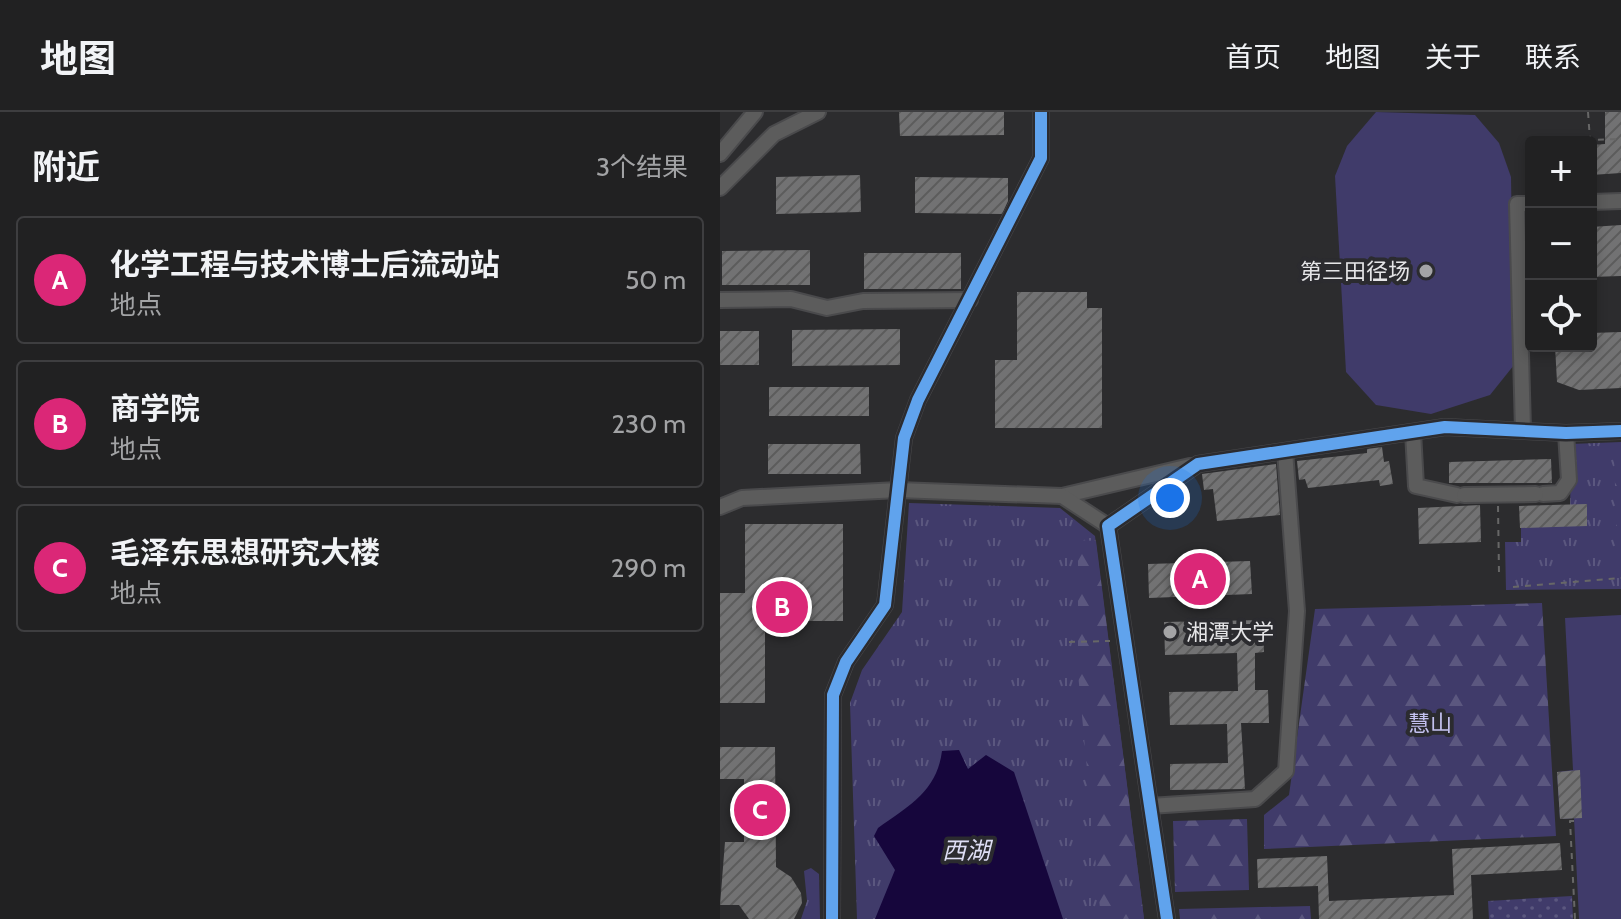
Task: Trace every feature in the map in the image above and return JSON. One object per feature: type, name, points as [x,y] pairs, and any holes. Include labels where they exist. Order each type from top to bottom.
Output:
[{"type":"street","points":[[720,154],[755,112]]},
{"type":"street","points":[[720,188],[774,134],[818,112]]},
{"type":"street","points":[[832,919],[833,695],[846,662],[885,605],[904,438],[918,400],[1041,158],[1041,112]]},
{"type":"street","points":[[1597,202],[1621,201]]},
{"type":"street","points":[[1523,430],[1524,204]]},
{"type":"street","points":[[720,300],[791,299],[827,308],[863,301],[970,300]]},
{"type":"street","points":[[720,507],[742,498],[898,490],[1062,496],[1198,464],[1445,427],[1566,433],[1621,431]]},
{"type":"street","points":[[1413,432],[1416,486],[1460,495],[1560,493],[1569,480],[1566,433]]},
{"type":"street","points":[[1150,806],[1255,799],[1286,771],[1297,611],[1285,451]]},
{"type":"street","points":[[1108,526],[1198,464]]},
{"type":"street","points":[[1062,496],[1108,526],[1167,919]]},
{"type":"path","points":[[1588,112],[1590,140],[1621,139]]},
{"type":"path","points":[[1497,495],[1499,573]]},
{"type":"path","points":[[1513,587],[1621,578]]},
{"type":"path","points":[[1069,642],[1116,641]]},
{"type":"path","points":[[1574,821],[1570,821],[1575,919]]},
{"type":"green space","name":"第三田径场","points":[[1376,112],[1475,115],[1499,143],[1511,177],[1514,365],[1490,395],[1431,414],[1376,405],[1346,372],[1335,176],[1347,146]]},
{"type":"green space","points":[[1621,442],[1621,589],[1506,590],[1505,542],[1521,542],[1521,521],[1570,520],[1571,444]]},
{"type":"green space","points":[[1614,447],[1621,447],[1621,564],[1617,564]]},
{"type":"green space","points":[[909,503],[1060,508],[1095,536],[1144,919],[857,919],[850,703],[862,670],[902,612]]},
{"type":"green space","points":[[1078,540],[1096,541],[1144,919],[1101,919],[1078,673]]},
{"type":"green space","name":"慧山","points":[[1542,603],[1556,836],[1264,849],[1264,815],[1289,795],[1315,609]]},
{"type":"green space","points":[[1621,615],[1621,919],[1579,919],[1574,818],[1560,819],[1557,772],[1573,770],[1565,618]]},
{"type":"green space","points":[[1247,819],[1249,890],[1175,892],[1173,821]]},
{"type":"green space","points":[[811,868],[819,874],[820,919],[801,919],[807,901],[804,871]]},
{"type":"green space","points":[[1572,896],[1573,919],[1489,919],[1488,901]]},
{"type":"green space","points":[[1310,906],[1311,919],[1180,919],[1179,909]]},
{"type":"water","name":"西湖","points":[[959,750],[968,769],[986,755],[1014,772],[1063,919],[875,919],[895,870],[874,836],[878,828],[911,805],[928,787],[942,751]]},
{"type":"building","points":[[899,112],[1004,112],[1004,135],[900,136]]},
{"type":"building","points":[[1605,112],[1621,112],[1621,173],[1597,175],[1597,145],[1605,144]]},
{"type":"building","points":[[860,175],[861,212],[776,214],[776,177]]},
{"type":"building","points":[[915,177],[1008,178],[1008,201],[1002,214],[915,213]]},
{"type":"building","points":[[1621,225],[1621,276],[1597,277],[1597,227]]},
{"type":"building","points":[[810,250],[810,285],[722,285],[722,251]]},
{"type":"building","points":[[864,253],[961,253],[961,289],[864,289]]},
{"type":"building","points":[[1017,292],[1087,292],[1087,308],[1102,308],[1102,428],[995,428],[995,360],[1017,360]]},
{"type":"building","points":[[900,329],[900,365],[792,366],[792,330]]},
{"type":"building","points":[[720,331],[759,331],[759,365],[720,365]]},
{"type":"building","points":[[1621,332],[1621,388],[1579,390],[1557,382],[1555,352],[1597,352],[1597,333]]},
{"type":"building","points":[[769,387],[869,387],[869,416],[769,416]]},
{"type":"building","points":[[768,444],[860,444],[861,474],[768,474]]},
{"type":"building","points":[[1382,447],[1384,462],[1389,461],[1393,484],[1380,486],[1379,480],[1308,488],[1305,479],[1299,480],[1297,461],[1367,453],[1367,449]]},
{"type":"building","points":[[1551,459],[1552,483],[1449,483],[1449,462]]},
{"type":"building","points":[[1276,464],[1280,515],[1217,521],[1213,489],[1204,490],[1202,474]]},
{"type":"building","points":[[1587,504],[1587,526],[1520,528],[1519,506]]},
{"type":"building","points":[[1480,505],[1481,542],[1419,544],[1418,508]]},
{"type":"building","points":[[745,524],[843,524],[843,621],[765,621],[765,703],[720,703],[720,593],[745,593]]},
{"type":"building","points":[[1250,561],[1252,594],[1149,598],[1148,564]]},
{"type":"building","points":[[1263,620],[1264,652],[1255,653],[1255,690],[1268,690],[1269,723],[1241,723],[1245,789],[1170,790],[1170,764],[1228,763],[1227,724],[1170,725],[1169,692],[1238,691],[1237,653],[1165,655],[1164,622]]},
{"type":"building","points":[[720,747],[775,747],[776,867],[791,877],[801,893],[802,903],[794,919],[749,919],[739,905],[720,905],[725,842],[744,842],[744,779],[720,779]]},
{"type":"building","points":[[1580,770],[1582,818],[1560,819],[1557,772]]},
{"type":"building","points":[[1560,843],[1562,870],[1471,875],[1473,919],[1319,919],[1318,886],[1258,888],[1257,859],[1327,856],[1329,901],[1454,895],[1452,849]]},
{"type":"cycle path","points":[[832,919],[833,695],[846,662],[885,605],[904,438],[918,400],[1041,158],[1041,112]]},
{"type":"cycle path","points":[[1167,919],[1108,526],[1198,464],[1445,427],[1566,433],[1621,431]]},
{"type":"place","name":"第三田径场","points":[[1426,271]]},
{"type":"place","name":"化学工程与技术博士后流动站","points":[[1200,579]]},
{"type":"place","name":"商学院","points":[[782,607]]},
{"type":"place","name":"湘潭大学","points":[[1170,632]]},
{"type":"place","name":"毛泽东思想研究大楼","points":[[760,810]]}]
